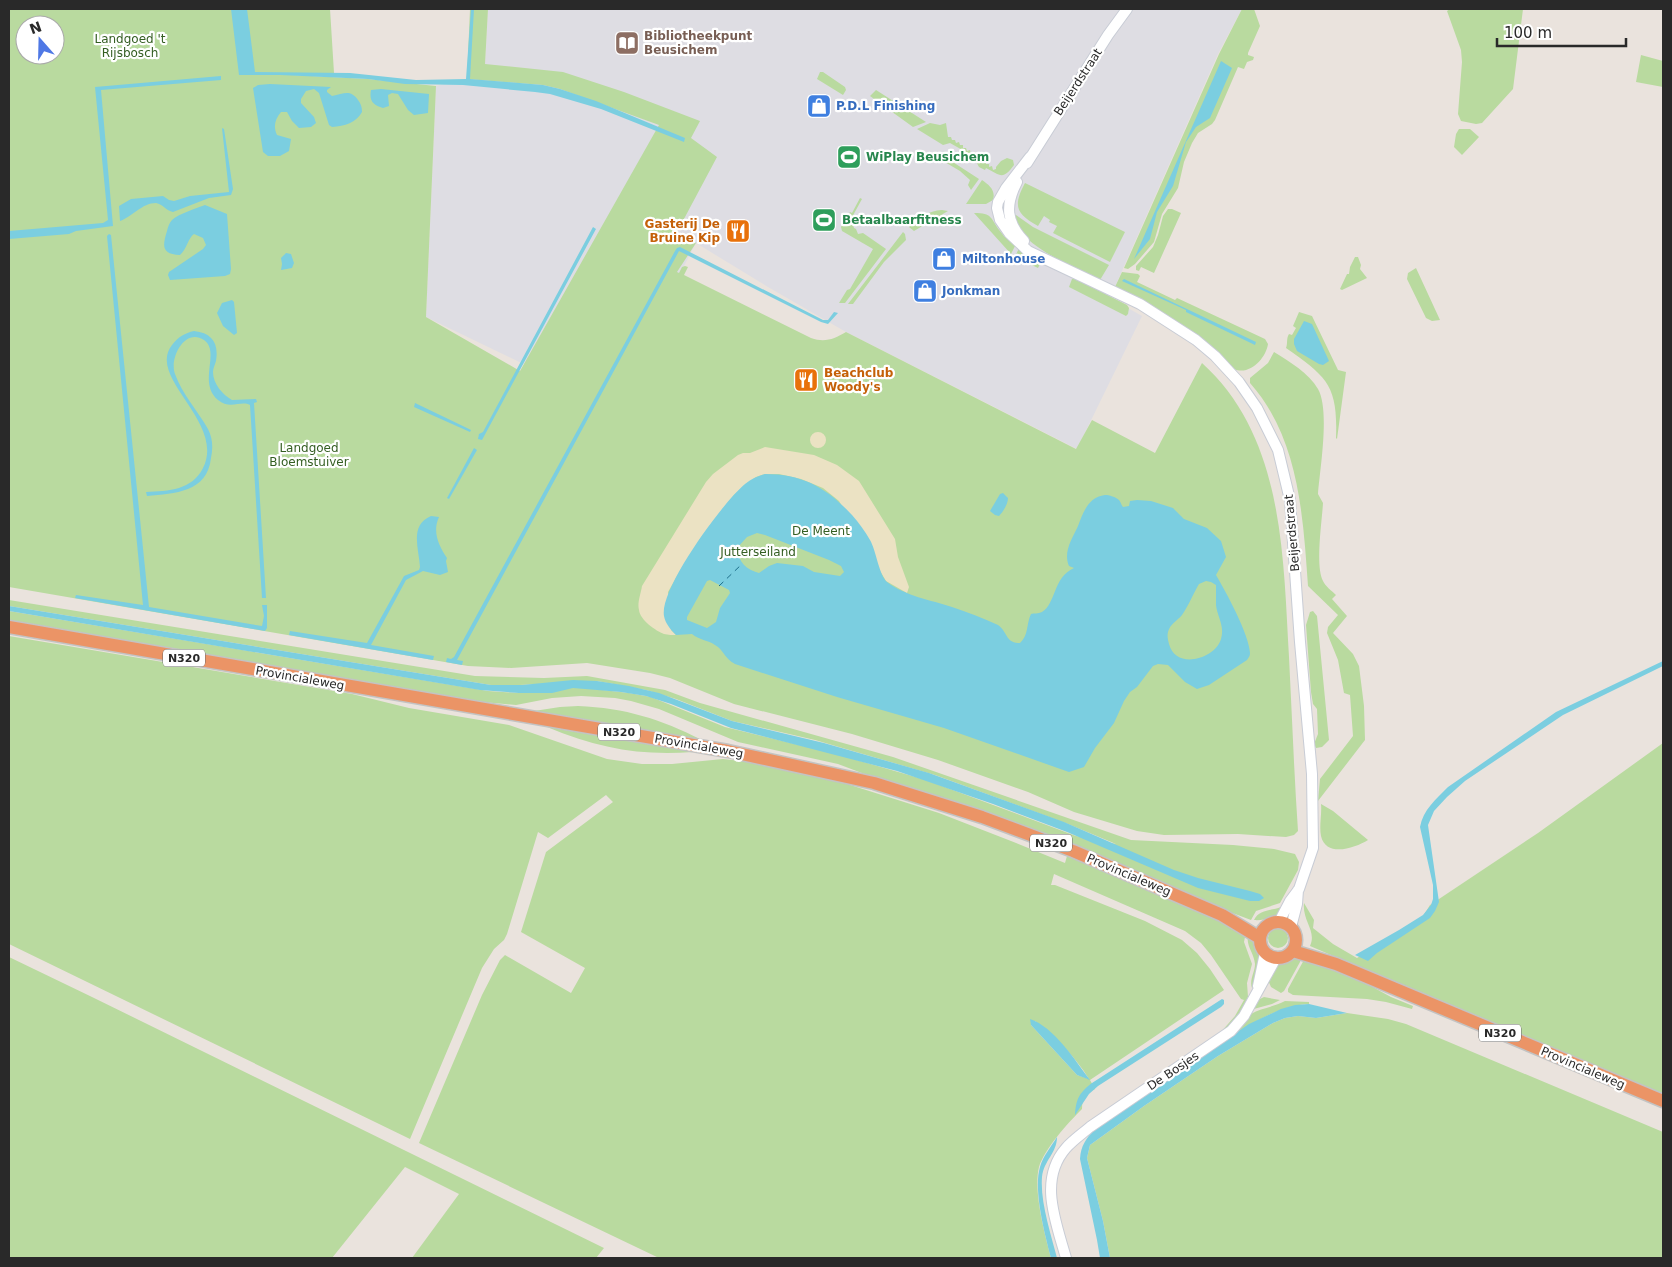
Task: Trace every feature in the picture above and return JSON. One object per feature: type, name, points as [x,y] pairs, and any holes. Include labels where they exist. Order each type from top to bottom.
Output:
[{"type":"highway","name":"Provincialeweg","points":[[9,627],[728,751],[825,772],[874,784],[982,817],[1073,851],[1262,932]]},
{"type":"highway","points":[[1269,924],[1285,924],[1294,931],[1295,947],[1285,957],[1271,956],[1262,949],[1262,932],[1269,924]]},
{"type":"highway","name":"Provincialeweg","points":[[1295,947],[1663,1101]]},
{"type":"street","name":"Beijerdstraat","points":[[1128,9],[1108,35],[1030,157],[1012,190],[1008,215],[1014,229],[1024,242],[1077,275],[1140,304],[1175,326],[1215,356],[1239,382],[1257,408],[1278,450],[1290,500],[1312,774],[1313,848],[1298,889],[1297,904],[1285,924]]},
{"type":"street","name":"De Bosjes","points":[[1066,1258],[1054,1214],[1050,1184],[1058,1158],[1076,1138],[1106,1115],[1231,1031],[1244,1016],[1271,956]]},
{"type":"shaded area","points":[[488,9],[1242,9],[1218,54],[1110,298],[1142,316],[1077,449],[846,332],[696,243],[611,406],[426,317],[436,86],[466,79],[485,64]]},
{"type":"green space","points":[[9,9],[330,9],[334,73],[255,73],[368,79],[436,86],[426,317],[520,371],[659,125],[560,89],[543,85],[467,79],[470,9],[488,9],[485,64],[563,72],[624,92],[700,121],[691,138],[717,157],[677,232],[696,243],[677,272],[679,273],[682,267],[688,267],[684,275],[811,338],[829,339],[846,332],[1076,449],[1092,420],[1155,453],[1202,363],[1229,393],[1249,426],[1264,462],[1274,500],[1284,578],[1298,831],[1294,835],[1286,837],[1238,834],[1164,835],[1137,831],[1074,812],[1028,792],[938,760],[852,734],[734,704],[670,678],[650,673],[587,663],[511,668],[468,666],[9,587]]},
{"type":"green space","points":[[1242,9],[1254,9],[1260,26],[1248,53],[1248,55],[1254,57],[1253,60],[1247,62],[1244,69],[1238,67],[1215,120],[1198,133],[1192,143],[1184,162],[1178,188],[1162,214],[1154,242],[1135,264],[1128,269],[1124,268],[1219,54]]},
{"type":"green space","points":[[1450,9],[1523,9],[1513,89],[1482,123],[1476,124],[1461,121],[1458,114],[1462,62],[1461,50],[1447,11]]},
{"type":"green space","points":[[1641,55],[1663,61],[1663,87],[1636,82]]},
{"type":"green space","points":[[820,72],[823,72],[845,87],[846,90],[843,95],[817,79]]},
{"type":"green space","points":[[876,90],[926,122],[913,127],[870,96]]},
{"type":"green space","points":[[930,123],[940,125],[946,123],[948,137],[955,140],[956,143],[959,142],[967,151],[970,150],[971,154],[974,153],[974,156],[977,156],[978,159],[981,158],[986,164],[989,164],[989,167],[992,166],[993,170],[996,169],[1001,161],[1007,158],[1013,160],[1014,165],[1004,175],[999,175],[986,168],[985,170],[979,167],[973,156],[950,143],[943,145],[917,129]]},
{"type":"green space","points":[[1459,129],[1470,129],[1479,137],[1462,155],[1454,147],[1456,134]]},
{"type":"green space","points":[[942,155],[979,179],[971,190],[968,185],[970,180],[960,171],[938,158]]},
{"type":"green space","points":[[982,180],[993,191],[993,200],[986,204],[966,204]]},
{"type":"green space","points":[[1025,183],[1125,232],[1110,262],[1053,233],[1057,226],[1049,222],[1050,220],[1044,216],[1038,226],[1025,218],[1018,204]]},
{"type":"green space","points":[[860,198],[862,199],[851,219],[854,228],[858,234],[863,233],[886,249],[845,303],[839,303],[847,290],[850,289],[873,249],[842,231],[841,227],[850,212],[852,213]]},
{"type":"green space","points":[[1168,209],[1181,213],[1154,273],[1141,267],[1139,271],[1136,270],[1136,266],[1153,247],[1163,216]]},
{"type":"green space","points":[[942,210],[948,211],[914,231],[909,227],[924,215]]},
{"type":"green space","points":[[974,213],[985,214],[990,217],[1015,246],[1011,254]]},
{"type":"green space","points":[[1013,215],[1109,265],[1100,280],[1034,245],[1019,229]]},
{"type":"green space","points":[[903,232],[906,240],[884,262],[853,304],[848,304]]},
{"type":"green space","points":[[1019,248],[1041,262],[1038,268],[1015,257]]},
{"type":"green space","points":[[1355,257],[1358,257],[1361,265],[1360,269],[1367,278],[1342,290],[1340,289],[1347,274],[1349,274]]},
{"type":"green space","points":[[1416,268],[1440,320],[1432,321],[1426,318],[1407,279],[1408,273]]},
{"type":"green space","points":[[1122,272],[1138,274],[1140,276],[1137,282],[1175,300],[1177,298],[1265,339],[1268,344],[1261,360],[1246,370],[1234,369],[1192,333],[1115,287]]},
{"type":"green space","points":[[1072,279],[1076,279],[1127,305],[1129,308],[1128,314],[1126,316],[1069,287]]},
{"type":"green space","points":[[1299,312],[1312,316],[1338,370],[1346,372],[1337,439],[1335,406],[1327,384],[1311,367],[1286,348],[1289,334],[1292,335],[1296,328],[1293,326]]},
{"type":"green space","points":[[1274,352],[1299,368],[1310,378],[1322,399],[1324,425],[1318,494],[1323,503],[1319,565],[1325,585],[1336,595],[1332,599],[1347,616],[1333,633],[1353,654],[1359,666],[1364,706],[1365,740],[1318,801],[1320,779],[1353,736],[1350,695],[1344,693],[1338,660],[1327,633],[1328,627],[1338,615],[1308,586],[1304,532],[1296,479],[1289,453],[1279,428],[1266,405],[1250,383],[1250,378],[1268,363]]},
{"type":"green space","points":[[9,600],[475,676],[544,678],[587,676],[665,690],[700,703],[893,757],[1131,840],[1274,849],[1295,854],[1299,862],[1298,870],[1280,903],[1256,911],[1251,920],[838,764],[738,742],[659,709],[631,701],[581,696],[552,698],[516,705],[472,701],[9,622],[9,611],[488,691],[519,693],[563,688],[585,688],[651,697],[725,727],[836,754],[926,780],[1076,836],[1116,844],[1068,824],[935,775],[815,740],[732,721],[676,699],[646,690],[597,681],[491,685],[9,606]]},
{"type":"green space","points":[[1313,611],[1317,616],[1329,740],[1322,747],[1316,748],[1314,744],[1318,734],[1317,709],[1313,704],[1311,692],[1306,625],[1310,612]]},
{"type":"green space","points":[[9,636],[352,694],[409,708],[509,725],[607,759],[642,764],[672,764],[723,759],[750,762],[847,784],[939,813],[1065,863],[1067,856],[1246,932],[1244,942],[1252,964],[1247,983],[1248,997],[1238,1017],[1223,1033],[1221,1032],[1235,1016],[1244,1000],[1241,999],[1201,943],[1185,931],[1054,874],[1051,885],[1145,921],[1182,940],[1197,953],[1224,990],[1090,1080],[1095,1089],[1085,1096],[1082,1109],[1064,1128],[1046,1152],[1039,1167],[1039,1200],[1051,1258],[659,1258],[419,1143],[482,995],[500,960],[505,955],[571,993],[585,968],[521,932],[546,852],[613,802],[606,795],[548,838],[538,832],[507,934],[504,940],[494,949],[482,968],[410,1139],[9,944]],"holes":[[[1035,1021],[1058,1041],[1089,1079],[1077,1075],[1031,1025]]]},
{"type":"green space","points":[[578,706],[612,709],[642,716],[672,726],[702,740],[534,711]]},
{"type":"green space","points":[[547,727],[693,752],[655,753],[619,749],[584,740]]},
{"type":"green space","points":[[1663,743],[1663,1097],[1310,946],[1312,935],[1305,915],[1304,903],[1314,920],[1313,928],[1333,944],[1357,958],[1422,918],[1430,905],[1538,833]]},
{"type":"green space","points":[[1321,804],[1333,811],[1368,840],[1349,848],[1335,849],[1329,847],[1324,843],[1321,836]]},
{"type":"green space","points":[[1281,907],[1281,912],[1275,916],[1254,920],[1262,912]]},
{"type":"green space","points":[[1278,928],[1285,931],[1288,938],[1285,945],[1278,948],[1271,945],[1268,938],[1271,931]]},
{"type":"green space","points":[[1248,936],[1252,938],[1259,959],[1252,988],[1251,982],[1255,964],[1248,943]]},
{"type":"green space","points":[[9,957],[604,1248],[596,1258],[412,1258],[459,1194],[405,1167],[332,1258],[9,1258]]},
{"type":"green space","points":[[1298,957],[1301,958],[1300,962],[1284,991],[1281,993],[1271,987],[1268,980],[1277,965]]},
{"type":"green space","points":[[1305,958],[1356,978],[1391,997],[1413,1006],[1412,1009],[1367,999],[1293,995],[1288,992],[1288,989]]},
{"type":"green space","points":[[1264,997],[1280,1000],[1250,1010],[1256,1001]]},
{"type":"green space","points":[[1285,1001],[1309,1002],[1309,1004],[1277,1011],[1229,1038],[1248,1016]]},
{"type":"green space","points":[[1347,1013],[1388,1019],[1406,1024],[1663,1132],[1663,1258],[1110,1258],[1087,1158],[1090,1145],[1218,1056],[1273,1023],[1285,1018],[1298,1016],[1316,1018]]},
{"type":"sand","points":[[815,432],[821,432],[826,437],[824,446],[815,448],[810,443],[810,437]]},
{"type":"sand","points":[[765,447],[814,455],[837,465],[859,481],[895,539],[898,557],[909,587],[907,593],[886,581],[839,501],[823,488],[801,479],[779,474],[765,474],[756,477],[734,495],[700,539],[681,569],[668,592],[671,630],[676,635],[664,634],[649,625],[640,614],[638,604],[642,586],[706,482],[713,474],[738,455]]},
{"type":"water","points":[[231,9],[247,9],[255,72],[350,73],[416,80],[466,79],[471,9],[474,9],[470,79],[543,85],[560,89],[596,101],[685,138],[684,142],[601,109],[550,94],[463,85],[405,84],[368,79],[239,75]]},
{"type":"water","points":[[1221,61],[1232,68],[1210,118],[1196,127],[1186,142],[1173,186],[1157,212],[1150,239],[1134,259]]},
{"type":"water","points":[[221,76],[221,80],[101,90],[113,226],[76,231],[69,234],[9,239],[9,231],[103,223],[108,220],[95,87]]},
{"type":"water","points":[[258,85],[331,87],[327,92],[332,96],[346,93],[352,94],[361,104],[362,112],[357,119],[350,123],[332,127],[329,125],[319,93],[314,89],[306,91],[301,99],[301,103],[314,117],[316,123],[311,127],[299,128],[287,112],[281,112],[277,117],[275,129],[277,135],[291,139],[289,151],[280,156],[268,156],[263,152],[253,88]]},
{"type":"water","points":[[381,89],[429,94],[428,113],[414,115],[408,110],[398,94],[392,93],[388,95],[389,106],[383,108],[377,105],[371,100],[371,90]]},
{"type":"water","points":[[222,128],[224,129],[233,189],[231,195],[209,198],[173,212],[156,203],[146,205],[120,221],[119,206],[131,199],[163,196],[174,201],[190,196],[229,192]]},
{"type":"water","points":[[205,205],[227,214],[230,274],[170,280],[169,272],[206,245],[203,238],[194,234],[180,255],[170,253],[165,249],[164,245],[169,224],[172,220],[188,211]]},
{"type":"water","points":[[593,227],[596,229],[482,440],[478,439],[479,434],[483,432]]},
{"type":"water","points":[[111,235],[149,607],[262,626],[264,616],[262,605],[267,605],[267,628],[265,631],[75,598],[76,595],[143,605],[107,236]]},
{"type":"water","points":[[680,247],[823,320],[828,320],[834,312],[838,313],[828,324],[821,322],[679,251],[457,660],[463,661],[462,665],[446,662],[447,658],[451,659],[454,657],[675,251]]},
{"type":"water","points":[[286,253],[291,254],[294,263],[292,268],[281,270],[281,258]]},
{"type":"water","points":[[1124,279],[1256,342],[1255,345],[1186,312],[1186,310],[1122,281]]},
{"type":"water","points":[[232,300],[234,302],[237,333],[234,335],[223,326],[217,313],[222,303]]},
{"type":"water","points":[[1304,321],[1312,324],[1329,361],[1323,365],[1297,351],[1294,339]]},
{"type":"water","points":[[194,331],[210,337],[215,344],[217,355],[213,376],[222,392],[232,400],[256,399],[257,402],[254,403],[266,598],[262,598],[250,405],[222,403],[212,393],[209,385],[209,345],[197,337],[185,341],[180,346],[174,360],[174,367],[175,374],[182,388],[210,433],[212,447],[208,470],[196,485],[188,489],[168,494],[147,496],[146,492],[171,490],[186,485],[193,481],[203,468],[207,451],[204,434],[169,372],[167,358],[172,345],[177,340],[185,334]]},
{"type":"water","points":[[415,403],[471,430],[470,432],[414,407]]},
{"type":"water","points":[[474,448],[477,450],[449,499],[447,498]]},
{"type":"water","name":"De Meent","points":[[765,474],[803,480],[824,490],[843,505],[864,530],[872,544],[884,579],[894,587],[992,622],[998,625],[1009,639],[1015,643],[1020,643],[1023,640],[1031,614],[1041,613],[1047,608],[1062,578],[1074,568],[1069,566],[1067,561],[1068,551],[1082,516],[1090,502],[1099,496],[1107,495],[1118,499],[1123,507],[1129,506],[1130,501],[1137,500],[1151,501],[1173,508],[1184,519],[1207,528],[1221,541],[1226,557],[1216,575],[1246,635],[1250,656],[1247,660],[1209,685],[1197,689],[1185,682],[1168,665],[1158,664],[1153,666],[1137,687],[1130,692],[1114,723],[1095,748],[1084,767],[1069,772],[944,728],[837,697],[735,664],[712,643],[692,634],[676,635],[665,619],[665,603],[671,587],[694,547],[722,508],[745,484]],"holes":[[[757,533],[829,560],[841,566],[844,572],[840,576],[814,572],[803,566],[777,563],[759,573],[754,572],[741,561],[738,547],[747,537]],[[710,580],[729,590],[730,593],[720,608],[716,622],[707,628],[687,620],[707,581]],[[1206,581],[1216,585],[1216,605],[1222,634],[1218,646],[1212,652],[1196,659],[1187,659],[1179,657],[1173,652],[1169,644],[1168,634],[1170,627],[1182,615],[1199,584]]]},
{"type":"water","points":[[1003,493],[1008,498],[1007,503],[999,516],[995,515],[990,511],[1000,494]]},
{"type":"water","points":[[431,516],[439,517],[436,533],[441,549],[447,558],[448,572],[440,575],[423,571],[406,580],[371,645],[434,656],[433,660],[289,635],[290,631],[367,643],[404,576],[419,570],[418,531],[424,520]]},
{"type":"water","points":[[9,606],[491,685],[522,685],[573,680],[597,681],[629,686],[659,693],[732,721],[824,743],[929,773],[1064,822],[1174,870],[1260,894],[1264,898],[1259,901],[1250,901],[1198,888],[1067,832],[993,804],[897,771],[731,728],[646,696],[573,688],[552,693],[480,690],[9,611]]},
{"type":"water","points":[[1663,661],[1663,666],[1563,715],[1465,781],[1447,797],[1434,811],[1428,825],[1439,902],[1435,911],[1430,918],[1368,961],[1355,955],[1423,915],[1431,905],[1433,885],[1420,827],[1427,810],[1448,787],[1556,712]]},
{"type":"water","points":[[1222,999],[1224,1004],[1221,1007],[1098,1086],[1089,1094],[1075,1115],[1079,1097],[1092,1083]]},
{"type":"water","points":[[1309,1004],[1347,1013],[1316,1018],[1298,1016],[1285,1018],[1273,1023],[1218,1056],[1090,1145],[1087,1158],[1110,1258],[1100,1258],[1080,1159],[1084,1143],[1089,1136],[1094,1130],[1249,1024],[1281,1009]]},
{"type":"water","points":[[1030,1019],[1039,1023],[1056,1037],[1090,1080],[1077,1075],[1031,1025]]},
{"type":"water","points":[[1057,1137],[1055,1148],[1045,1166],[1042,1177],[1044,1207],[1057,1258],[1051,1258],[1039,1200],[1038,1177],[1043,1159]]},
{"type":"ferry route","points":[[719,586],[742,564]]},
{"type":"place","name":"Bibliotheekpunt Beusichem","points":[[627,43]]},
{"type":"place","name":"P.D.L Finishing","points":[[819,106]]},
{"type":"place","name":"WiPlay Beusichem","points":[[849,157]]},
{"type":"place","name":"Betaalbaarfitness","points":[[824,220]]},
{"type":"place","name":"Gasterij De Bruine Kip","points":[[738,231]]},
{"type":"place","name":"Miltonhouse","points":[[944,259]]},
{"type":"place","name":"Jonkman","points":[[925,291]]},
{"type":"place","name":"Beachclub Woody's","points":[[806,380]]},
{"type":"park label","name":"Landgoed 't Rijsbosch","points":[[130,46]]},
{"type":"park label","name":"Landgoed Bloemstuiver","points":[[309,455]]},
{"type":"park label","name":"Jutterseiland","points":[[758,552]]}]
